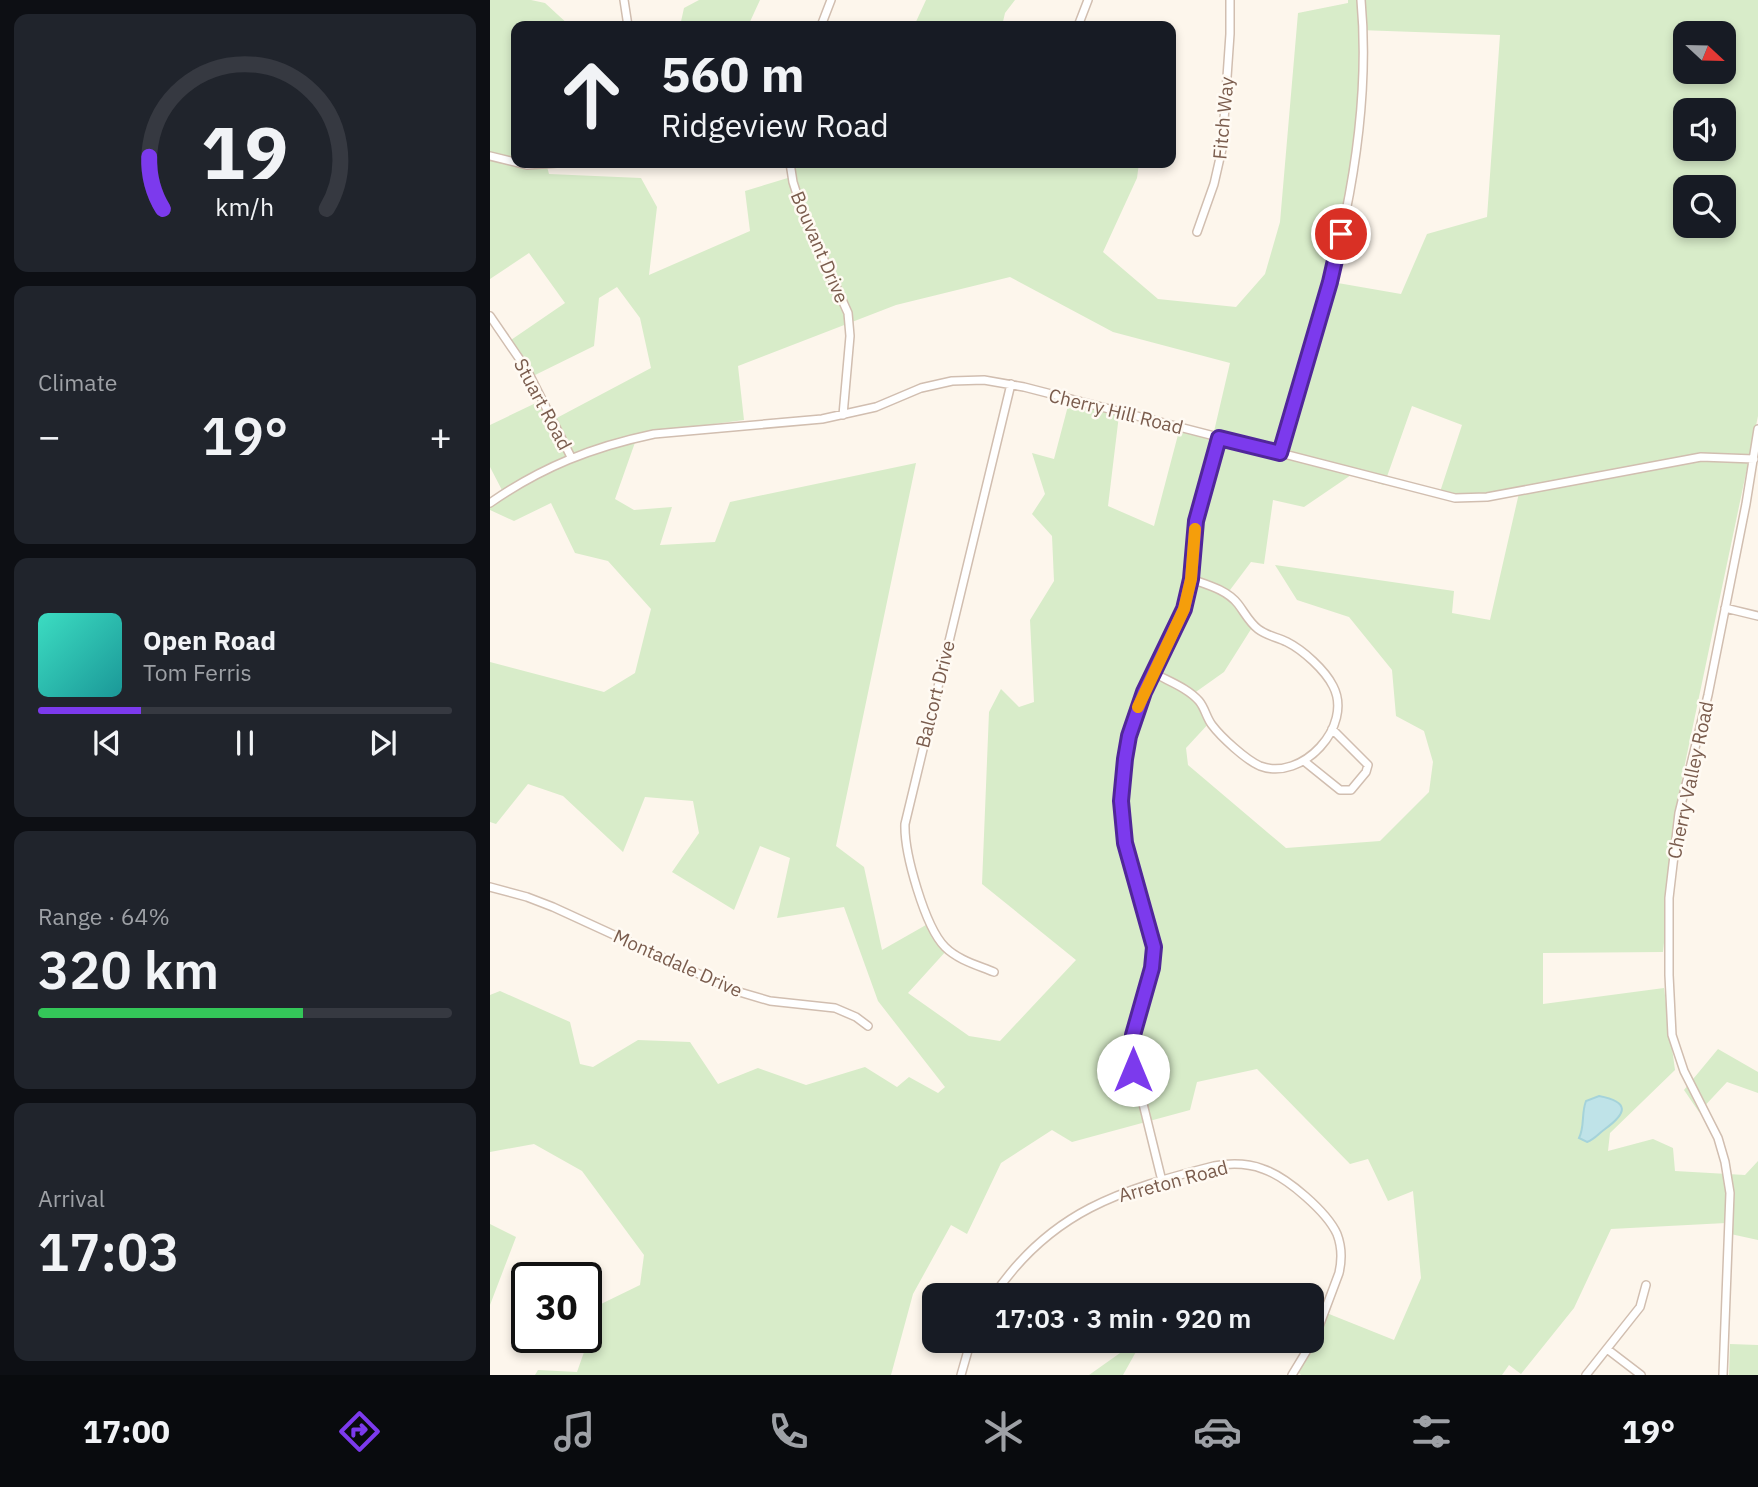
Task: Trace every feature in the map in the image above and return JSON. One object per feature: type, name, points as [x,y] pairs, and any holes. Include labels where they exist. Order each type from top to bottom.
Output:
[{"type":"street","points":[[624,0],[627,21]]},
{"type":"street","points":[[823,21],[831,0]]},
{"type":"street","points":[[1080,21],[1088,0]]},
{"type":"street","name":"Fitch Way","points":[[1197,232],[1214,184],[1222,149],[1230,0]]},
{"type":"street","points":[[1280,453],[1330,282],[1344,218],[1362,102],[1364,51],[1361,0]]},
{"type":"street","points":[[490,156],[511,161]]},
{"type":"street","name":"Bouvant Drive","points":[[791,168],[803,213],[848,313],[850,336],[843,415]]},
{"type":"street","name":"Stuart Road","points":[[490,316],[527,370],[571,457]]},
{"type":"street","name":"Cherry Hill Road","points":[[490,503],[571,457],[606,445],[654,434],[822,419],[873,408],[921,388],[952,381],[984,380],[1011,384],[1440,495],[1470,499],[1701,457],[1754,458]]},
{"type":"street","name":"Balcort Drive","points":[[993,972],[954,954],[940,941],[911,870],[905,836],[910,797],[1011,384]]},
{"type":"street","name":"Cherry Valley Road","points":[[1723,1375],[1731,1217],[1729,1181],[1718,1138],[1684,1071],[1674,1043],[1670,1017],[1670,876],[1679,813],[1708,695],[1758,429]]},
{"type":"street","points":[[1162,1181],[1132,1059],[1133,1035],[1152,968],[1154,947],[1129,866],[1121,801],[1129,736],[1136,714],[1178,624],[1191,579],[1198,516],[1219,438]]},
{"type":"street","points":[[1154,673],[1191,694],[1203,708],[1213,727],[1262,767],[1288,768],[1304,761],[1332,729],[1336,720],[1336,692],[1327,676],[1294,646],[1253,625],[1238,604],[1225,593],[1191,579]]},
{"type":"street","points":[[1725,608],[1758,616]]},
{"type":"street","points":[[1304,761],[1340,790],[1351,790],[1366,772],[1368,765],[1332,729]]},
{"type":"street","name":"Montadale Drive","points":[[490,887],[553,907],[736,991],[779,1003],[835,1008],[856,1017],[868,1026]]},
{"type":"street","name":"Arreton Road","points":[[1004,1283],[1030,1250],[1071,1217],[1110,1197],[1214,1166],[1253,1166],[1287,1181],[1332,1225],[1341,1253],[1339,1273],[1315,1337],[1292,1375]]},
{"type":"street","points":[[1586,1375],[1640,1307],[1646,1285]]},
{"type":"street","points":[[1607,1349],[1641,1375]]},
{"type":"street","points":[[961,1375],[967,1353]]},
{"type":"green space","points":[[490,0],[531,0],[545,3],[565,21],[511,21],[511,168],[547,168],[549,174],[641,178],[657,207],[649,275],[750,231],[745,191],[791,177],[790,168],[1138,168],[1137,178],[1103,252],[1158,299],[1236,307],[1265,274],[1280,222],[1298,13],[1348,3],[1348,0],[1758,0],[1758,416],[1682,778],[1663,952],[1543,953],[1543,1004],[1664,988],[1675,1070],[1610,1133],[1608,1151],[1653,1139],[1673,1148],[1675,1171],[1745,1175],[1758,1161],[1758,1240],[1726,1233],[1726,1223],[1611,1229],[1574,1308],[1521,1374],[1509,1365],[1502,1375],[1301,1375],[1296,1370],[1304,1353],[1324,1353],[1324,1312],[1394,1340],[1421,1278],[1413,1191],[1388,1201],[1368,1159],[1350,1164],[1257,1069],[1197,1082],[1190,1110],[1072,1142],[1052,1130],[1001,1163],[967,1234],[951,1225],[913,1294],[891,1375],[535,1375],[538,1370],[577,1372],[584,1353],[602,1353],[602,1304],[640,1285],[644,1255],[582,1171],[534,1144],[490,1152],[490,995],[500,991],[570,1022],[580,1064],[593,1067],[638,1040],[690,1042],[718,1084],[758,1068],[806,1085],[865,1067],[897,1087],[909,1077],[938,1093],[945,1087],[878,1001],[844,907],[777,918],[790,858],[760,846],[734,910],[672,872],[699,833],[693,801],[645,797],[623,852],[563,796],[528,784],[496,824],[490,822],[490,662],[604,692],[635,673],[651,609],[608,561],[575,553],[551,503],[514,521],[490,510],[490,504],[504,494],[490,467],[490,425],[540,401],[551,421],[651,368],[640,318],[617,287],[599,298],[594,346],[529,378],[508,342],[565,303],[529,253],[490,279]],"holes":[[[1359,30],[1500,35],[1487,217],[1427,234],[1401,294],[1332,282],[1358,144]],[[1010,277],[1113,332],[1230,363],[1212,440],[1179,431],[1154,526],[1108,506],[1119,415],[1069,402],[1054,459],[1032,453],[1045,494],[1032,514],[1052,536],[1054,581],[1030,620],[1034,702],[1019,707],[1001,689],[989,712],[982,884],[1076,960],[1000,1041],[969,1036],[908,993],[947,950],[933,921],[882,950],[864,867],[836,846],[916,463],[730,502],[715,542],[660,545],[672,507],[634,510],[615,499],[638,434],[744,420],[738,366],[896,305]],[[1412,406],[1462,425],[1439,495],[1519,493],[1490,620],[1452,613],[1454,591],[1275,565],[1297,600],[1349,617],[1392,670],[1396,716],[1424,731],[1433,762],[1429,792],[1380,841],[1286,848],[1188,765],[1186,748],[1210,722],[1193,694],[1224,672],[1253,626],[1227,594],[1251,562],[1264,564],[1273,500],[1304,507],[1351,475],[1384,485]]]},
{"type":"green space","points":[[699,0],[760,0],[750,21],[681,21],[684,8]]},
{"type":"green space","points":[[926,0],[1015,0],[1005,13],[1003,21],[916,21]]},
{"type":"green space","points":[[1718,1049],[1758,1072],[1758,1093],[1727,1082],[1699,1112],[1684,1090]]},
{"type":"green space","points":[[490,1224],[516,1237],[490,1305]]},
{"type":"green space","points":[[1730,1344],[1758,1345],[1758,1375],[1729,1375]]},
{"type":"green space","points":[[1120,1353],[1135,1353],[1123,1375],[1089,1375]]},
{"type":"water","points":[[1599,1096],[1616,1101],[1622,1109],[1621,1113],[1587,1142],[1579,1138],[1586,1101]]},
{"type":"slow traffic","points":[[1138,707],[1178,624],[1189,594],[1195,529]]},
{"type":"route","points":[[1133,1070],[1133,1035],[1152,968],[1154,947],[1129,866],[1122,820],[1122,782],[1129,736],[1144,692],[1178,624],[1189,594],[1196,521],[1219,438],[1280,453],[1330,282],[1341,234]]}]
